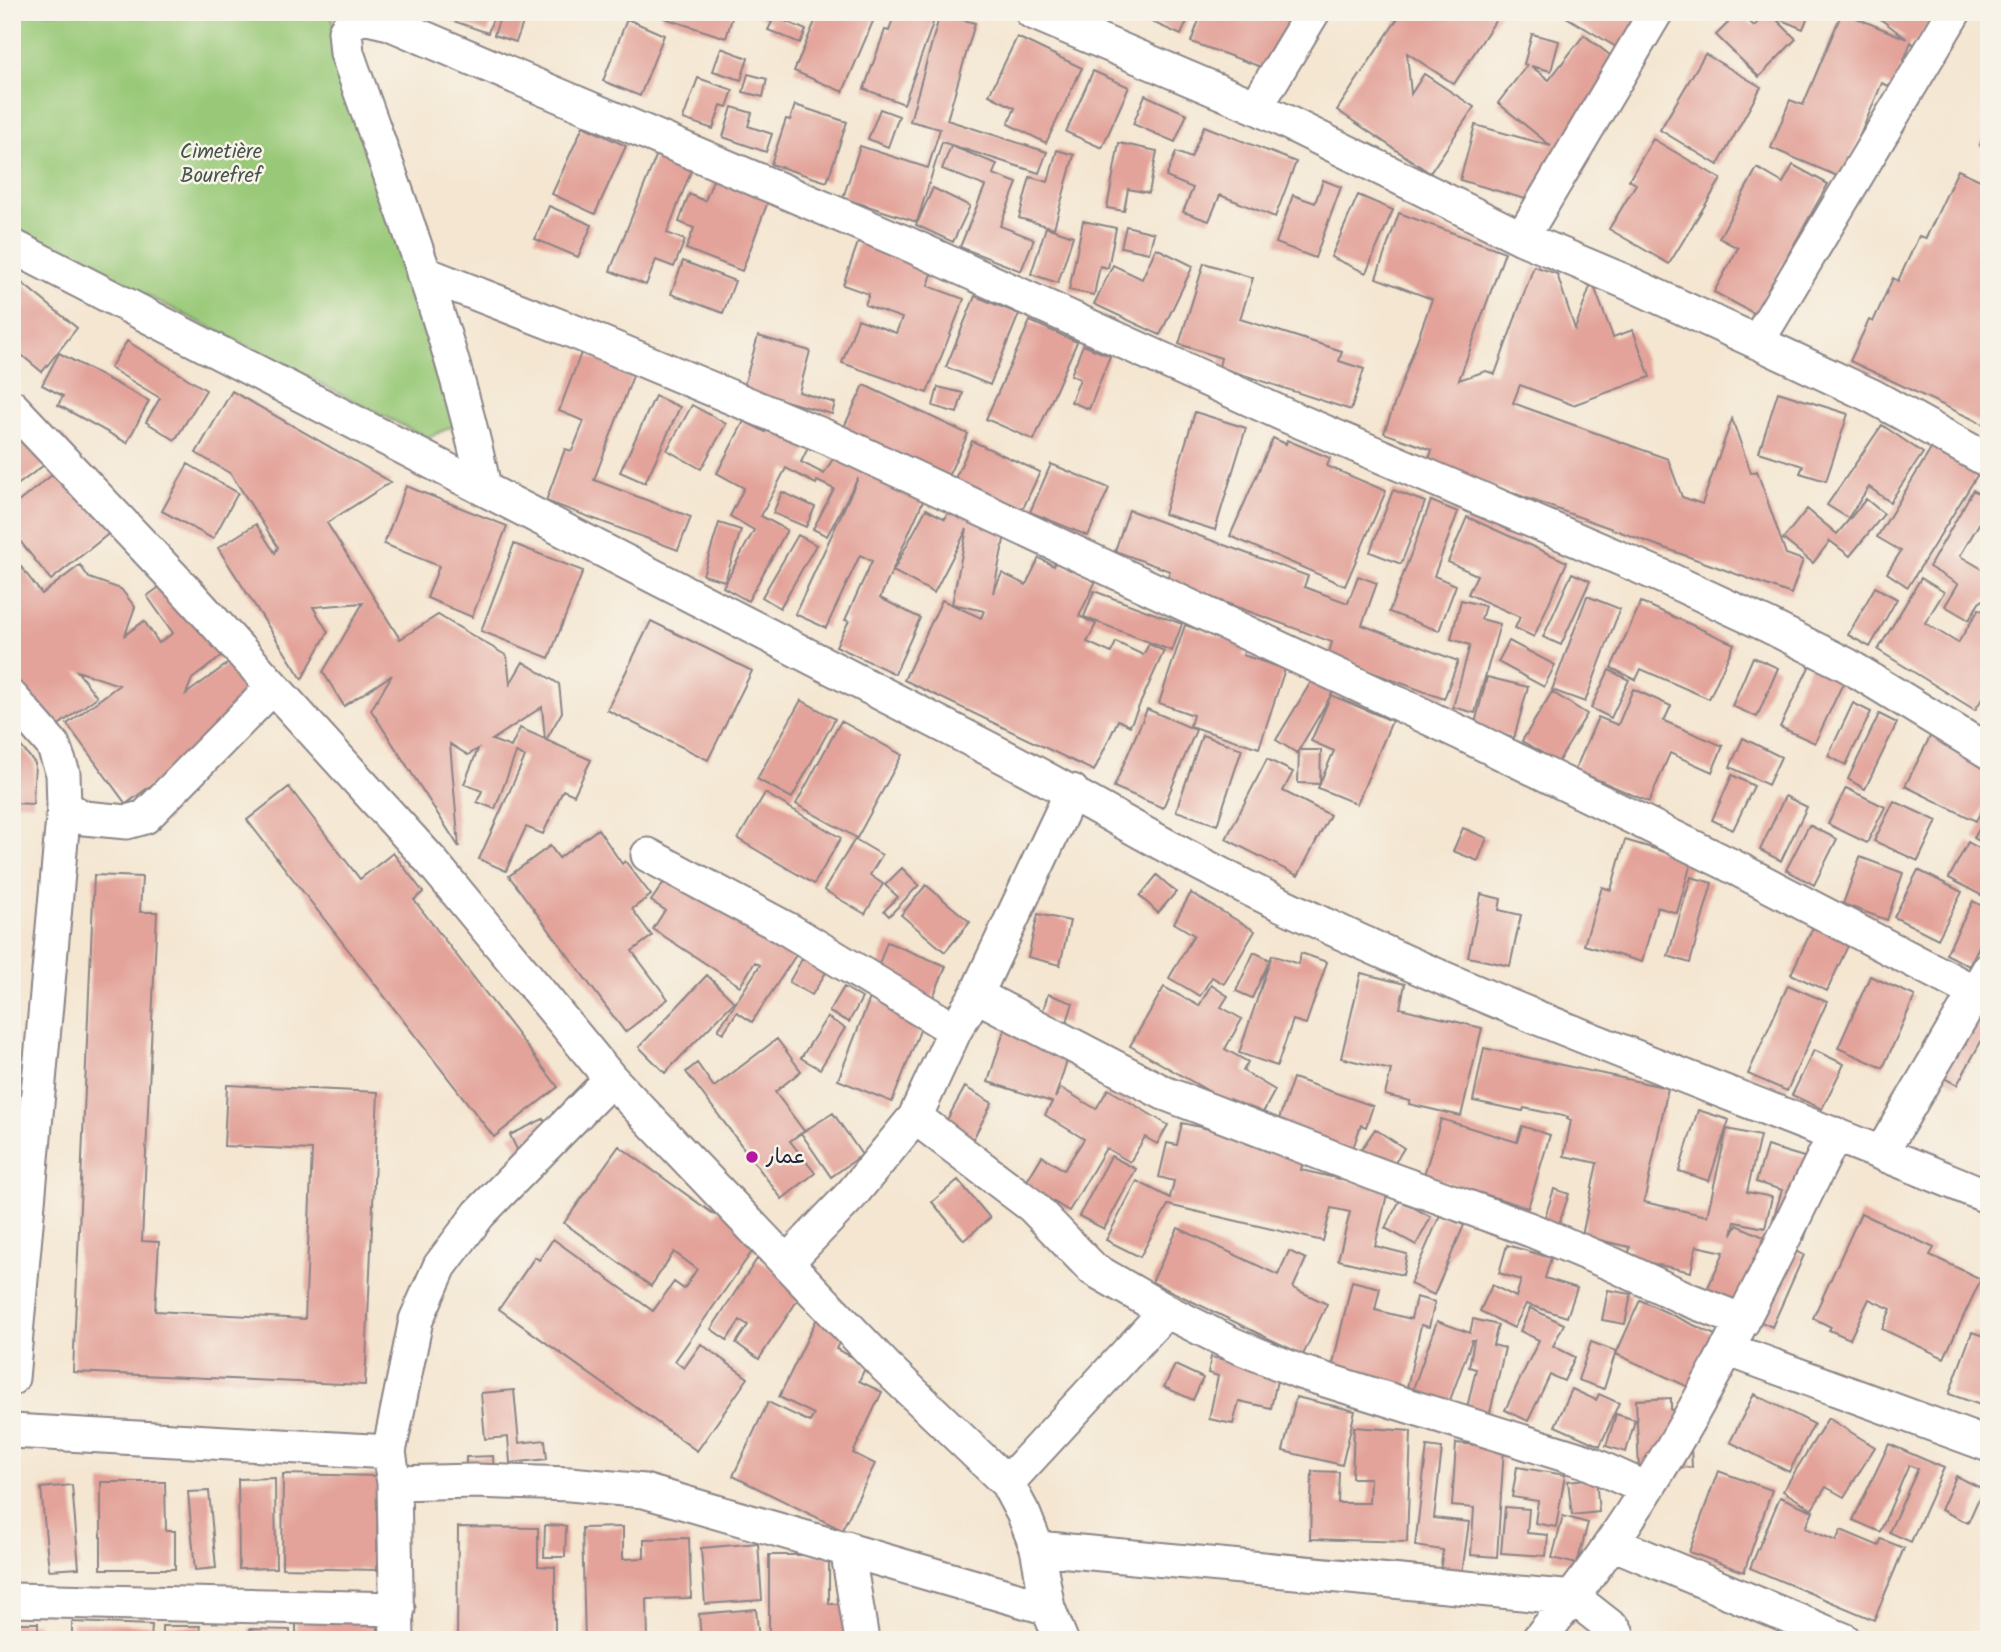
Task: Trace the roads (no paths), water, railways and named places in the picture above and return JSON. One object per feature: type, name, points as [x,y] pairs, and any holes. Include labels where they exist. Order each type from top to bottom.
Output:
[{"type":"street","points":[[1032,12],[1256,107],[1522,238],[1625,281],[1872,396],[1987,457]]},
{"type":"street","points":[[1256,107],[1313,12]]},
{"type":"street","points":[[1522,238],[1656,12]]},
{"type":"street","points":[[1757,341],[1954,12]]},
{"type":"street","points":[[484,487],[473,434],[436,308],[347,53],[345,31],[350,24],[363,17],[389,23],[908,244],[1285,415],[1666,578],[1847,665],[1989,752]]},
{"type":"street","points":[[12,246],[1072,791],[1213,871],[1330,928],[1462,987],[1882,1152],[1989,1197]]},
{"type":"street","points":[[423,273],[580,334],[829,438],[1461,733],[1728,864],[1981,980],[1882,1152]]},
{"type":"street","points":[[12,407],[190,594],[432,862],[611,1079],[887,1367],[1007,1483],[1037,1548],[1048,1608],[1061,1640]]},
{"type":"street","points":[[64,807],[84,818],[127,822],[145,817],[273,687]]},
{"type":"street","points":[[12,698],[52,746],[63,773],[64,807],[12,1376]]},
{"type":"street","points":[[787,1262],[852,1194],[915,1117],[1072,791]]},
{"type":"street","points":[[648,855],[789,930],[955,1030]]},
{"type":"street","points":[[976,995],[1164,1093],[1531,1230],[1612,1264],[1687,1299],[1735,1335],[1989,1445]]},
{"type":"street","points":[[12,1600],[398,1624],[391,1468],[416,1320],[440,1266],[479,1213],[611,1079]]},
{"type":"street","points":[[915,1117],[1032,1206],[1093,1269],[1166,1311],[1232,1344],[1300,1372],[1585,1461],[1647,1489]]},
{"type":"street","points":[[1538,1640],[1574,1598],[1647,1489],[1735,1335],[1835,1134]]},
{"type":"street","points":[[1007,1483],[1166,1311]]},
{"type":"street","points":[[12,1432],[391,1468],[474,1481],[570,1484],[645,1491],[1048,1608]]},
{"type":"street","points":[[1612,1543],[1844,1640]]},
{"type":"street","points":[[847,1548],[862,1640]]},
{"type":"street","points":[[1037,1548],[1574,1598],[1616,1631],[1619,1640]]},
{"type":"place","name":"عمار","points":[[752,1157]]},
{"type":"park label","name":"Cimetière Bourefref","points":[[221,164]]}]
